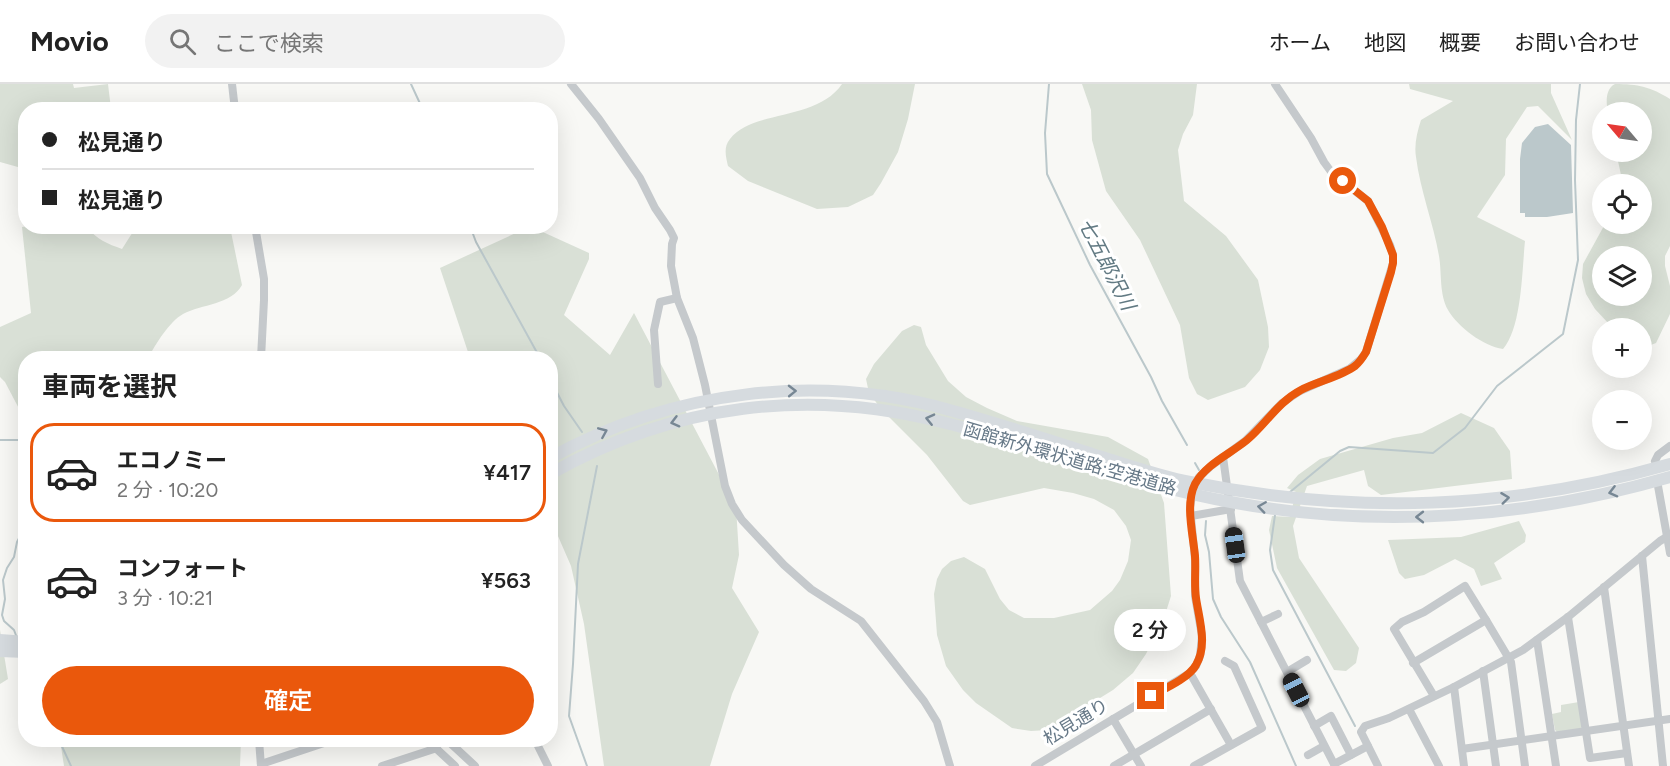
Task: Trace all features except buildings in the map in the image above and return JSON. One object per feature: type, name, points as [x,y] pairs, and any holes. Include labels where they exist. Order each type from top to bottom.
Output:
[{"type":"highway","name":"函館新外環状道路;空港道路","points":[[558,454],[604,432],[676,407],[740,395],[820,390],[920,402],[1148,471],[1353,516],[1421,517],[1487,513],[1544,506],[1600,496],[1670,477]]},
{"type":"highway","name":"函館新外環状道路;空港道路","points":[[558,470],[608,445],[669,423],[742,408],[820,404],[887,410],[947,423],[1147,484],[1237,504],[1320,507],[1486,500],[1597,483],[1670,464]]},
{"type":"highway","points":[[0,640],[18,641]]},
{"type":"highway","points":[[0,651],[18,652]]},
{"type":"street","points":[[232,84],[234,102]]},
{"type":"street","points":[[571,84],[599,119],[640,178],[674,238],[671,266],[676,298],[693,338],[725,486],[732,504],[742,520],[811,590],[861,621],[924,700],[938,722],[950,766]]},
{"type":"street","points":[[1232,745],[1190,673],[1198,662],[1202,636],[1195,596],[1195,559],[1190,500],[1194,486],[1199,477],[1245,441],[1282,403],[1300,391],[1349,369],[1361,359],[1366,352],[1393,263],[1389,245],[1368,201],[1332,173],[1275,84]]},
{"type":"street","points":[[256,234],[264,279],[261,351]]},
{"type":"street","points":[[658,384],[654,330],[660,302],[676,298]]},
{"type":"street","points":[[1655,461],[1658,455],[1670,446]]},
{"type":"street","points":[[1223,457],[1240,581],[1334,765],[1368,746]]},
{"type":"street","points":[[1658,486],[1669,536],[1670,553]]},
{"type":"street","points":[[1191,516],[1231,509]]},
{"type":"street","points":[[1378,766],[1361,732],[1365,726],[1389,718],[1509,658],[1568,617],[1669,536]]},
{"type":"street","points":[[1642,556],[1663,766]]},
{"type":"street","points":[[1434,696],[1394,629],[1402,622],[1424,612],[1465,586],[1509,658],[1525,766]]},
{"type":"street","points":[[1604,587],[1629,766]]},
{"type":"street","points":[[1261,622],[1278,614]]},
{"type":"street","points":[[1568,617],[1590,758],[1627,753]]},
{"type":"street","points":[[1413,663],[1485,620]]},
{"type":"street","points":[[1537,640],[1556,766]]},
{"type":"street","points":[[1287,672],[1307,660]]},
{"type":"street","points":[[1194,766],[1262,728],[1234,666],[1225,661]]},
{"type":"street","points":[[1483,672],[1496,766]]},
{"type":"street","name":"松見通り","points":[[1035,766],[1190,673]]},
{"type":"street","points":[[1454,687],[1464,766]]},
{"type":"street","points":[[1114,766],[1211,709]]},
{"type":"street","points":[[1408,709],[1439,766]]},
{"type":"street","points":[[1314,726],[1331,716],[1352,755]]},
{"type":"street","points":[[1113,719],[1141,766]]},
{"type":"street","points":[[1462,749],[1670,719]]},
{"type":"street","points":[[1308,755],[1324,746]]},
{"type":"street","points":[[260,747],[261,765],[313,747]]},
{"type":"street","points":[[455,747],[475,766]]},
{"type":"street","points":[[538,747],[548,766]]},
{"type":"street","points":[[382,766],[436,748],[455,766]]},
{"type":"shaded area","points":[[0,84],[73,84],[74,88],[108,84],[110,102],[18,102],[18,167],[0,162]]},
{"type":"shaded area","points":[[842,84],[915,84],[898,152],[873,195],[848,207],[817,209],[748,181],[728,166],[726,145],[740,130],[753,123],[817,104],[831,96]]},
{"type":"shaded area","points":[[1082,84],[1197,84],[1193,115],[1178,150],[1184,201],[1226,236],[1258,280],[1268,327],[1269,347],[1260,370],[1245,387],[1208,400],[1197,394],[1189,378],[1180,325],[1140,240],[1106,191],[1092,140],[1091,110]]},
{"type":"shaded area","points":[[1409,84],[1551,84],[1551,93],[1572,140],[1538,106],[1527,107],[1506,139],[1505,175],[1477,217],[1525,241],[1518,313],[1503,349],[1487,344],[1472,335],[1458,323],[1445,304],[1439,256],[1420,182],[1415,148],[1421,120],[1453,101],[1410,89]]},
{"type":"shaded area","points":[[1615,84],[1638,86],[1670,99],[1670,246],[1665,256],[1665,266],[1670,286],[1670,314],[1656,343],[1652,344],[1652,318],[1603,318],[1593,306],[1652,306],[1652,246],[1593,246],[1600,234],[1652,234],[1652,174],[1621,174],[1618,162],[1652,162],[1652,102],[1607,102],[1609,89]]},
{"type":"shaded area","points":[[1548,124],[1571,145],[1573,213],[1547,217],[1525,217],[1525,213],[1520,213],[1522,143],[1535,127]]},
{"type":"shaded area","points":[[23,234],[93,234],[122,249],[132,234],[231,234],[242,285],[231,297],[183,314],[163,334],[152,351],[18,351],[18,407],[0,377],[0,327],[31,313]]},
{"type":"shaded area","points":[[514,234],[547,234],[589,253],[589,259],[564,315],[610,355],[634,313],[736,507],[739,555],[732,588],[759,632],[732,694],[710,766],[604,766],[584,624],[571,566],[558,536],[558,351],[468,351],[440,268]]},
{"type":"shaded area","points":[[1592,248],[1592,304],[1586,294],[1582,278],[1583,264]]},
{"type":"shaded area","points":[[914,325],[921,327],[926,345],[948,381],[966,397],[1017,421],[1108,437],[1148,459],[1164,503],[1171,596],[1164,618],[1146,654],[1133,673],[1113,690],[1048,730],[1031,731],[1012,728],[976,703],[963,690],[946,666],[937,635],[934,594],[937,579],[942,569],[951,561],[964,557],[985,569],[1000,599],[1009,610],[1024,618],[1054,618],[1090,610],[1112,591],[1120,580],[1128,561],[1131,540],[1126,526],[1114,510],[1094,499],[1073,493],[1044,488],[970,505],[963,501],[927,455],[882,410],[869,393],[866,379],[874,364],[902,331]]},
{"type":"shaded area","points":[[1461,413],[1494,428],[1510,451],[1512,479],[1381,495],[1368,486],[1364,470],[1307,486],[1293,526],[1299,558],[1359,648],[1356,663],[1346,671],[1334,670],[1277,568],[1269,530],[1272,516],[1290,517],[1296,492],[1287,488],[1298,475],[1320,459],[1393,438],[1422,433]]},
{"type":"shaded area","points":[[1519,521],[1526,535],[1525,542],[1494,563],[1502,579],[1481,586],[1474,569],[1455,559],[1424,575],[1405,579],[1399,573],[1388,540],[1461,537]]},
{"type":"shaded area","points":[[0,630],[8,679],[0,684]]},
{"type":"shaded area","points":[[1579,702],[1581,729],[1557,732],[1552,714],[1561,712],[1561,705]]},
{"type":"shaded area","points":[[61,747],[241,747],[240,766],[64,766]]},
{"type":"waterway","points":[[411,84],[419,102]]},
{"type":"waterway","name":"七五郎沢川","points":[[1049,84],[1045,133],[1047,174],[1090,265],[1187,445]]},
{"type":"waterway","points":[[1290,492],[1340,451],[1349,447],[1433,453],[1465,428],[1497,386],[1563,334],[1578,260],[1575,180],[1576,120],[1580,84]]},
{"type":"waterway","points":[[473,234],[536,351]]},
{"type":"waterway","points":[[558,394],[582,432]]},
{"type":"waterway","points":[[0,440],[18,440]]},
{"type":"waterway","name":"七五郎沢川","points":[[1195,463],[1199,470]]},
{"type":"waterway","points":[[587,766],[569,716],[578,564],[597,466]]},
{"type":"waterway","points":[[1275,515],[1270,550],[1273,570],[1355,726]]},
{"type":"waterway","name":"七五郎沢川","points":[[1206,521],[1205,535],[1209,552],[1213,599],[1221,617],[1250,662],[1296,766]]},
{"type":"waterway","points":[[17,638],[14,630],[4,621],[2,615],[5,599],[3,580],[14,557],[18,540]]},
{"type":"waterway","points":[[62,747],[71,766]]},
{"type":"route","points":[[1151,696],[1190,673],[1200,656],[1202,636],[1195,596],[1195,559],[1190,507],[1192,492],[1199,477],[1245,441],[1282,403],[1300,391],[1355,366],[1366,352],[1391,272],[1393,255],[1368,201],[1343,181]]}]
